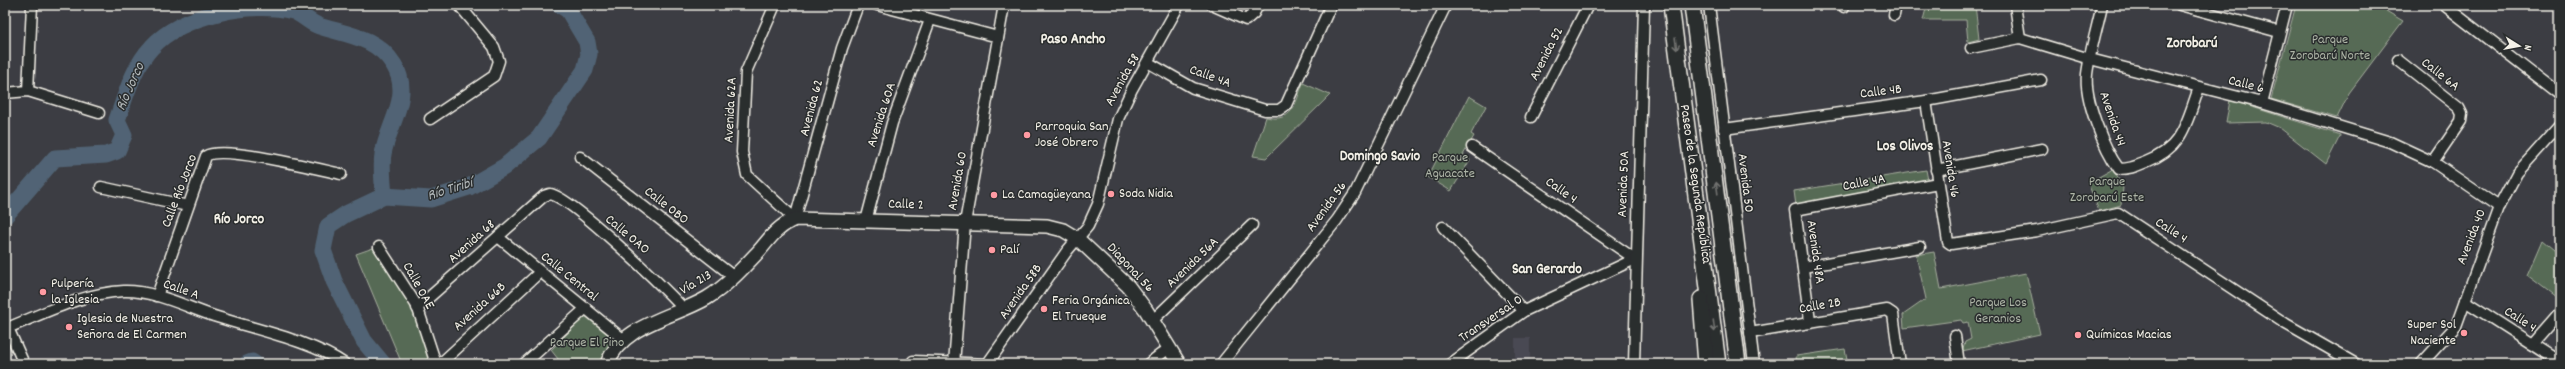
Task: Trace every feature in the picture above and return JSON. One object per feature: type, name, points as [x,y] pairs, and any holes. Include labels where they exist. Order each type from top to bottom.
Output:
[{"type":"highway","name":"Paseo de la Segunda República","points":[[1671,5],[1702,232],[1718,364]]},
{"type":"highway","name":"Paseo de la Segunda República","points":[[1692,5],[1722,227],[1738,364]]},
{"type":"highway","points":[[1722,227],[1747,364]]},
{"type":"highway","points":[[1702,232],[1701,304],[1706,364]]},
{"type":"main road","name":"Calle 2","points":[[795,219],[1047,226],[1063,230],[1078,239]]},
{"type":"main road","name":"Vía 213","points":[[607,364],[611,354],[623,339],[706,298],[734,277],[776,230],[795,219]]},
{"type":"main road","name":"Diagonal 56","points":[[1078,239],[1137,296],[1179,364]]},
{"type":"street","points":[[28,92],[32,5]]},
{"type":"street","points":[[430,119],[494,76],[498,61],[494,46],[459,5]]},
{"type":"street","name":"Avenida 62A","points":[[775,5],[746,72],[742,152],[747,175],[795,219]]},
{"type":"street","name":"Avenida 62","points":[[795,219],[842,48],[858,5]]},
{"type":"street","points":[[877,5],[998,37]]},
{"type":"street","name":"Avenida 60","points":[[954,363],[965,223],[1004,5]]},
{"type":"street","name":"Avenida 58","points":[[1078,239],[1088,226],[1098,204],[1118,119],[1132,89],[1149,63],[1179,5]]},
{"type":"street","points":[[1212,5],[1246,20],[1254,14],[1258,5]]},
{"type":"street","name":"Calle 4A","points":[[1149,63],[1192,88],[1265,110],[1279,110],[1286,105],[1331,5]]},
{"type":"street","name":"Avenida 56","points":[[1222,364],[1337,220],[1355,193],[1446,5]]},
{"type":"street","name":"Avenida 52","points":[[1531,117],[1588,5]]},
{"type":"street","name":"Avenida 50A","points":[[1634,364],[1635,259],[1644,5]]},
{"type":"street","name":"Avenida 50","points":[[1709,5],[1754,364]]},
{"type":"street","points":[[2015,5],[2020,38]]},
{"type":"street","name":"Avenida 44","points":[[2102,5],[2087,75],[2088,94],[2110,156],[2119,169],[2129,169],[2164,155],[2182,135],[2199,88]]},
{"type":"street","points":[[2180,5],[2279,32]]},
{"type":"street","points":[[2262,103],[2287,5]]},
{"type":"street","points":[[2444,5],[2560,95]]},
{"type":"street","name":"Avenida 60A","points":[[866,221],[892,123],[930,20]]},
{"type":"street","name":"Calle 6","points":[[1971,48],[2020,38],[2090,59],[2262,103],[2390,142],[2433,162],[2499,207]]},
{"type":"street","name":"Calle 6A","points":[[2398,60],[2459,108],[2462,114],[2460,121],[2433,162]]},
{"type":"street","name":"Calle 4B","points":[[1724,129],[1926,100],[2041,80]]},
{"type":"street","points":[[5,93],[28,92],[99,113]]},
{"type":"street","name":"Avenida 46","points":[[1926,100],[1948,242]]},
{"type":"street","name":"Avenida 40","points":[[2421,364],[2456,326],[2499,207],[2517,173],[2560,125]]},
{"type":"street","name":"Calle 4","points":[[1472,147],[1635,259]]},
{"type":"street","points":[[1936,170],[2042,148]]},
{"type":"street","name":"Calle Río Jorco","points":[[157,296],[206,156],[210,153],[235,153],[341,174]]},
{"type":"street","name":"Calle 0BO","points":[[580,156],[734,277]]},
{"type":"street","name":"Calle 4A","points":[[1795,210],[1938,183]]},
{"type":"street","points":[[101,187],[188,206]]},
{"type":"street","name":"Calle 0AO","points":[[544,196],[554,195],[582,216],[652,276],[684,309]]},
{"type":"street","name":"Avenida 68","points":[[417,308],[544,196]]},
{"type":"street","name":"Avenida 48A","points":[[1795,210],[1810,321]]},
{"type":"street","name":"Calle 4","points":[[1948,242],[1950,244],[2037,231],[2118,213],[2284,323],[2356,364]]},
{"type":"street","name":"Avenida 56A","points":[[1152,321],[1252,225]]},
{"type":"street","points":[[1443,227],[1524,311]]},
{"type":"street","name":"Calle Central","points":[[498,237],[623,339]]},
{"type":"street","name":"Avenida 58B","points":[[989,363],[1067,251],[1078,239]]},
{"type":"street","name":"Calle 0AE","points":[[379,247],[417,308],[436,364]]},
{"type":"street","points":[[1803,267],[1920,247]]},
{"type":"street","name":"Transversal 0","points":[[1450,364],[1524,311],[1635,259]]},
{"type":"street","name":"Avenida 66B","points":[[440,364],[540,272]]},
{"type":"street","name":"Calle A","points":[[6,328],[93,297],[123,292],[157,296],[309,346],[331,354],[345,364]]},
{"type":"street","name":"Calle 4","points":[[2465,301],[2560,362]]},
{"type":"street","points":[[524,364],[586,308]]},
{"type":"street","name":"Calle 2B","points":[[1750,333],[1810,321],[1887,310],[1893,314],[1900,364]]},
{"type":"street","points":[[2532,344],[2560,312]]},
{"type":"street","points":[[6,328],[24,364]]},
{"type":"street","points":[[1955,336],[1959,364]]},
{"type":"street","points":[[1148,364],[1168,348]]},
{"type":"street","points":[[913,361],[989,363]]},
{"type":"shaded area","points":[[1515,338],[1530,338],[1530,362],[1515,363]]},
{"type":"green space","points":[[1927,5],[1975,5],[1979,39],[1968,42],[1966,20],[1923,20]]},
{"type":"green space","name":"Parque Zorobarú Norte","points":[[2296,5],[2376,5],[2403,21],[2349,93],[2337,118],[2271,99]]},
{"type":"green space","points":[[1303,83],[1330,95],[1266,158],[1253,156],[1266,117],[1282,117],[1292,110]]},
{"type":"green space","name":"Parque Aguacate","points":[[1469,96],[1486,106],[1471,134],[1474,136],[1463,155],[1470,160],[1451,191],[1428,177]]},
{"type":"green space","points":[[2230,100],[2340,136],[2326,164],[2280,128],[2266,122],[2226,123]]},
{"type":"green space","name":"Parque Zorobarú Este","points":[[2113,169],[2123,188],[2121,205],[2099,211],[2088,183]]},
{"type":"green space","points":[[1926,170],[1929,185],[1796,206],[1794,191]]},
{"type":"green space","points":[[2542,240],[2560,255],[2560,293],[2556,297],[2527,275]]},
{"type":"green space","points":[[376,247],[414,309],[440,364],[402,364],[356,254]]},
{"type":"green space","name":"Parque Los Geranios","points":[[1934,252],[1941,289],[2026,273],[2040,334],[1962,351],[1965,342],[1971,339],[1968,322],[1963,323],[1961,320],[1904,328],[1903,315],[1926,299],[1916,255]]},
{"type":"green space","name":"Parque El Pino","points":[[586,315],[617,340],[602,364],[562,364],[551,350]]},
{"type":"green space","points":[[1845,349],[1848,364],[1797,364],[1796,356]]},
{"type":"waterway","name":"Río Tiribí","points":[[383,364],[364,341],[334,281],[323,250],[328,226],[346,214],[384,196],[431,199],[469,187],[504,167],[539,138],[585,70],[589,54],[587,42],[568,10],[560,5]]},
{"type":"waterway","name":"Río Jorco","points":[[5,216],[55,158],[106,155],[117,151],[124,135],[117,120],[135,72],[145,55],[165,36],[180,26],[218,13],[258,7],[293,11],[319,26],[361,38],[379,48],[394,65],[399,76],[401,88],[398,110],[382,159],[384,196]]},
{"type":"waterway","points":[[247,364],[252,362],[255,364]]},
{"type":"place","name":"Parroquia San José Obrero","points":[[1027,135]]},
{"type":"place","name":"Soda Nidia","points":[[1111,194]]},
{"type":"place","name":"La Camagüeyana","points":[[994,195]]},
{"type":"place","name":"Palí","points":[[992,250]]},
{"type":"place","name":"Pulpería la Iglesia","points":[[43,292]]},
{"type":"place","name":"Feria Orgánica El Trueque","points":[[1044,309]]},
{"type":"place","name":"Iglesia de Nuestra Señora de El Carmen","points":[[69,327]]},
{"type":"place","name":"Super Sol Naciente","points":[[2464,333]]},
{"type":"place","name":"Químicas Macias","points":[[2078,335]]},
{"type":"district","name":"Paso Ancho","points":[[1073,40]]},
{"type":"district","name":"Zorobarú","points":[[2192,44]]},
{"type":"district","name":"Los Olivos","points":[[1905,147]]},
{"type":"district","name":"Domingo Savio","points":[[1380,157]]},
{"type":"district","name":"Río Jorco","points":[[239,220]]},
{"type":"district","name":"San Gerardo","points":[[1547,270]]}]
